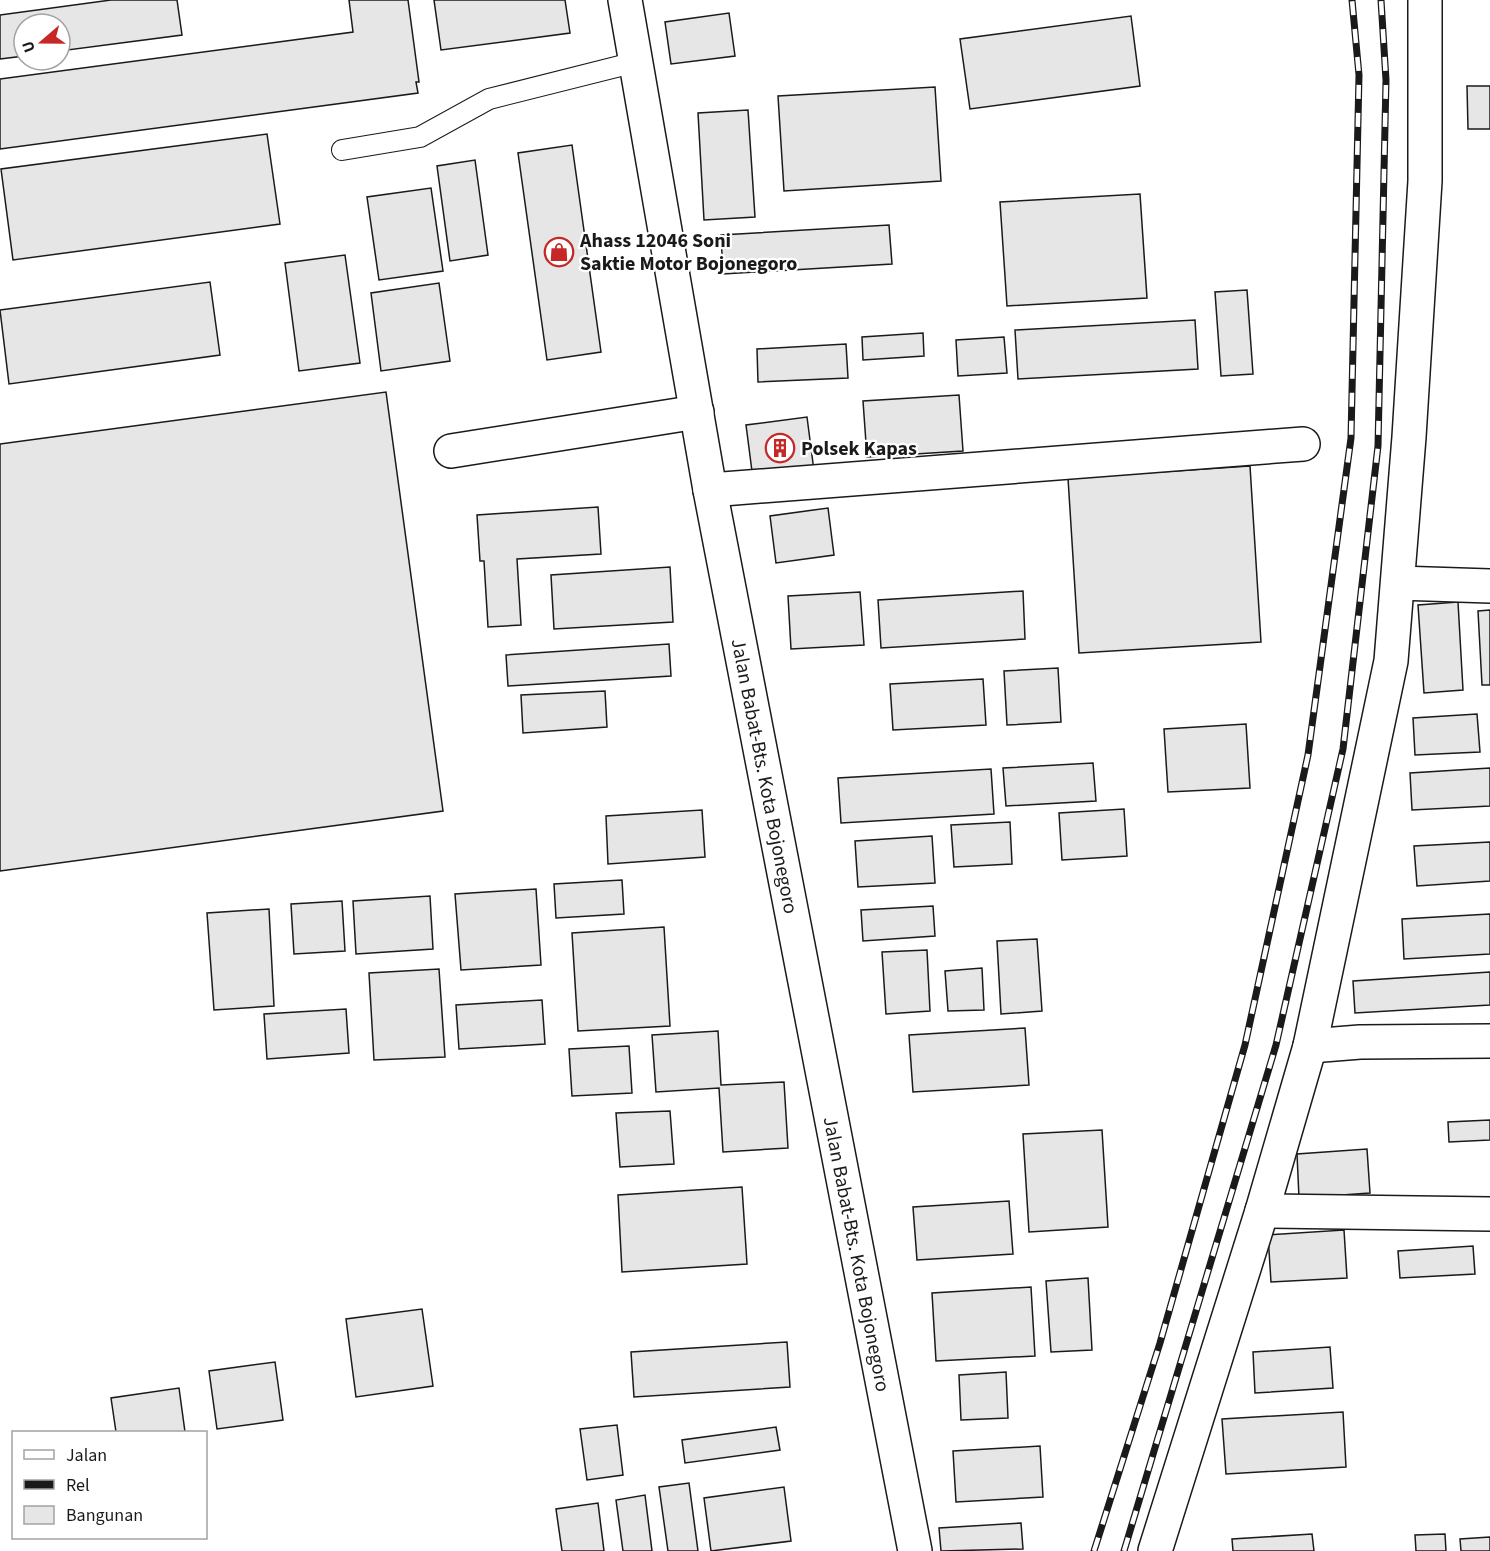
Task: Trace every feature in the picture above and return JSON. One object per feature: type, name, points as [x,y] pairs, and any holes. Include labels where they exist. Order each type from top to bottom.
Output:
[{"type":"main road","name":"Jalan Babat-Bts. Kota Bojonegoro","points":[[625,0],[710,490],[915,1551]]},
{"type":"main road","points":[[1155,1551],[1262,1211],[1310,1046],[1391,661],[1425,181],[1425,0]]},
{"type":"main road","points":[[451,451],[697,412]]},
{"type":"main road","points":[[710,490],[1303,444]]},
{"type":"main road","points":[[1398,583],[1490,586]]},
{"type":"main road","points":[[1310,1046],[1360,1042],[1490,1041]]},
{"type":"main road","points":[[1262,1211],[1490,1214]]},
{"type":"lane","points":[[342,150],[420,137],[489,99],[636,62]]},
{"type":"building","points":[[111,0],[177,0],[182,35],[72,49],[72,12],[22,12]]},
{"type":"building","points":[[349,0],[408,0],[419,82],[416,82],[418,93],[0,149],[0,79],[53,72],[72,72],[72,69],[353,32]]},
{"type":"building","points":[[434,0],[565,0],[570,33],[441,50]]},
{"type":"building","points":[[12,13],[12,58],[0,59],[0,15]]},
{"type":"building","points":[[729,13],[735,56],[671,64],[665,22]]},
{"type":"building","points":[[1131,16],[1140,86],[970,109],[960,39]]},
{"type":"building","points":[[1467,86],[1490,86],[1490,129],[1468,129]]},
{"type":"building","points":[[935,87],[941,181],[784,191],[778,96]]},
{"type":"building","points":[[748,110],[755,217],[704,220],[698,113]]},
{"type":"building","points":[[267,134],[280,224],[13,260],[1,169]]},
{"type":"building","name":"Ahass 12046 Soni Saktie Motor Bojonegoro","points":[[572,145],[601,352],[547,360],[518,153]]},
{"type":"building","points":[[475,160],[488,255],[450,261],[437,166]]},
{"type":"building","points":[[431,188],[443,271],[379,280],[367,197]]},
{"type":"building","points":[[1140,194],[1147,298],[1007,306],[1000,202]]},
{"type":"building","points":[[889,225],[892,264],[723,274],[721,235]]},
{"type":"building","points":[[345,255],[360,363],[299,371],[285,263]]},
{"type":"building","points":[[210,282],[220,355],[9,384],[0,310]]},
{"type":"building","points":[[439,283],[450,361],[381,371],[371,293]]},
{"type":"building","points":[[1247,290],[1253,374],[1221,376],[1215,292]]},
{"type":"building","points":[[1195,320],[1198,369],[1018,379],[1015,330]]},
{"type":"building","points":[[923,333],[924,356],[863,360],[862,337]]},
{"type":"building","points":[[1004,337],[1007,373],[958,376],[956,340]]},
{"type":"building","points":[[846,344],[848,378],[758,382],[757,349]]},
{"type":"building","points":[[386,392],[443,811],[0,871],[0,444]]},
{"type":"building","points":[[959,395],[963,451],[867,457],[863,401]]},
{"type":"building","name":"Polsek Kapas","points":[[807,417],[814,471],[753,479],[746,425]]},
{"type":"building","points":[[1250,466],[1261,642],[1079,653],[1068,478]]},
{"type":"building","points":[[598,507],[601,554],[517,559],[521,625],[488,627],[484,561],[480,561],[477,515]]},
{"type":"building","points":[[828,508],[834,555],[776,563],[770,516]]},
{"type":"building","points":[[670,567],[673,622],[554,629],[551,575]]},
{"type":"building","points":[[1023,591],[1025,639],[881,648],[878,600]]},
{"type":"building","points":[[860,592],[864,645],[791,649],[788,596]]},
{"type":"building","points":[[1458,602],[1463,690],[1424,693],[1418,605]]},
{"type":"building","points":[[1490,610],[1490,685],[1482,685],[1478,611]]},
{"type":"building","points":[[669,644],[671,676],[508,686],[506,655]]},
{"type":"building","points":[[1058,668],[1061,722],[1007,725],[1004,671]]},
{"type":"building","points":[[983,679],[986,725],[893,730],[890,684]]},
{"type":"building","points":[[605,691],[607,727],[523,733],[521,695]]},
{"type":"building","points":[[1477,714],[1480,752],[1415,755],[1413,718]]},
{"type":"building","points":[[1246,724],[1250,788],[1168,792],[1164,729]]},
{"type":"building","points":[[1093,763],[1096,801],[1006,806],[1003,768]]},
{"type":"building","points":[[1490,768],[1490,806],[1412,810],[1410,773]]},
{"type":"building","points":[[991,769],[994,814],[841,823],[838,778]]},
{"type":"building","points":[[1124,809],[1127,856],[1062,860],[1059,813]]},
{"type":"building","points":[[702,810],[705,857],[608,864],[606,816]]},
{"type":"building","points":[[1010,822],[1012,864],[954,867],[951,825]]},
{"type":"building","points":[[932,836],[935,883],[858,887],[855,841]]},
{"type":"building","points":[[1490,842],[1490,881],[1417,886],[1414,846]]},
{"type":"building","points":[[622,880],[624,914],[556,918],[554,884]]},
{"type":"building","points":[[536,889],[541,965],[461,970],[455,894]]},
{"type":"building","points":[[430,896],[433,949],[356,954],[353,901]]},
{"type":"building","points":[[342,901],[345,951],[294,954],[291,904]]},
{"type":"building","points":[[933,906],[935,936],[863,941],[861,910]]},
{"type":"building","points":[[269,909],[274,1006],[214,1010],[207,913]]},
{"type":"building","points":[[1490,914],[1490,954],[1404,959],[1402,919]]},
{"type":"building","points":[[664,927],[670,1026],[578,1031],[572,933]]},
{"type":"building","points":[[1037,939],[1042,1011],[1001,1014],[997,941]]},
{"type":"building","points":[[927,950],[930,1011],[886,1014],[882,952]]},
{"type":"building","points":[[982,968],[984,1010],[948,1011],[945,971]]},
{"type":"building","points":[[439,969],[445,1057],[374,1060],[369,973]]},
{"type":"building","points":[[1490,972],[1490,1005],[1355,1013],[1353,981]]},
{"type":"building","points":[[542,1000],[545,1044],[459,1049],[456,1005]]},
{"type":"building","points":[[346,1009],[349,1053],[267,1059],[264,1014]]},
{"type":"building","points":[[1025,1028],[1029,1085],[913,1092],[909,1035]]},
{"type":"building","points":[[718,1031],[721,1085],[784,1082],[788,1148],[723,1152],[719,1088],[656,1092],[652,1035]]},
{"type":"building","points":[[629,1046],[632,1093],[572,1096],[569,1049]]},
{"type":"building","points":[[670,1111],[674,1164],[620,1167],[616,1113]]},
{"type":"building","points":[[1490,1120],[1490,1140],[1449,1142],[1448,1122]]},
{"type":"building","points":[[1102,1130],[1108,1227],[1029,1232],[1023,1134]]},
{"type":"building","points":[[1367,1149],[1370,1193],[1299,1198],[1297,1154]]},
{"type":"building","points":[[742,1187],[747,1264],[622,1272],[618,1195]]},
{"type":"building","points":[[1009,1201],[1013,1254],[917,1260],[913,1207]]},
{"type":"building","points":[[1344,1230],[1347,1278],[1271,1282],[1268,1235]]},
{"type":"building","points":[[1473,1246],[1475,1274],[1400,1278],[1398,1251]]},
{"type":"building","points":[[1088,1278],[1092,1350],[1051,1352],[1046,1281]]},
{"type":"building","points":[[1031,1287],[1035,1356],[936,1361],[932,1293]]},
{"type":"building","points":[[422,1309],[433,1386],[356,1397],[346,1319]]},
{"type":"building","points":[[787,1342],[790,1387],[634,1397],[631,1352]]},
{"type":"building","points":[[1330,1347],[1333,1388],[1255,1393],[1253,1352]]},
{"type":"building","points":[[275,1362],[283,1420],[217,1429],[209,1371]]},
{"type":"building","points":[[1006,1372],[1008,1418],[961,1420],[959,1375]]},
{"type":"building","points":[[179,1388],[185,1431],[116,1431],[111,1398]]},
{"type":"building","points":[[1343,1412],[1346,1467],[1226,1474],[1222,1419]]},
{"type":"building","points":[[617,1425],[623,1475],[587,1480],[580,1429]]},
{"type":"building","points":[[776,1427],[780,1450],[685,1463],[682,1440]]},
{"type":"building","points":[[1040,1446],[1043,1497],[956,1502],[953,1451]]},
{"type":"building","points":[[689,1483],[698,1551],[668,1551],[659,1487]]},
{"type":"building","points":[[784,1487],[791,1541],[711,1551],[704,1498]]},
{"type":"building","points":[[645,1495],[652,1551],[623,1551],[616,1500]]},
{"type":"building","points":[[598,1503],[604,1551],[562,1551],[556,1509]]},
{"type":"building","points":[[1021,1523],[1023,1549],[941,1551],[939,1528]]},
{"type":"building","points":[[1312,1534],[1314,1551],[1233,1551],[1232,1539]]},
{"type":"building","points":[[1445,1534],[1446,1551],[1416,1551],[1415,1535]]},
{"type":"building","points":[[1490,1537],[1490,1551],[1461,1551],[1460,1539]]},
{"type":"railway","points":[[1094,1551],[1160,1343],[1245,1045],[1308,755],[1351,438],[1359,75],[1352,0]]},
{"type":"railway","points":[[1124,1551],[1276,1045],[1343,749],[1378,446],[1386,80],[1381,0]]},
{"type":"place","name":"Ahass 12046 Soni Saktie Motor Bojonegoro","points":[[559,252]]},
{"type":"place","name":"Polsek Kapas","points":[[780,448]]}]
